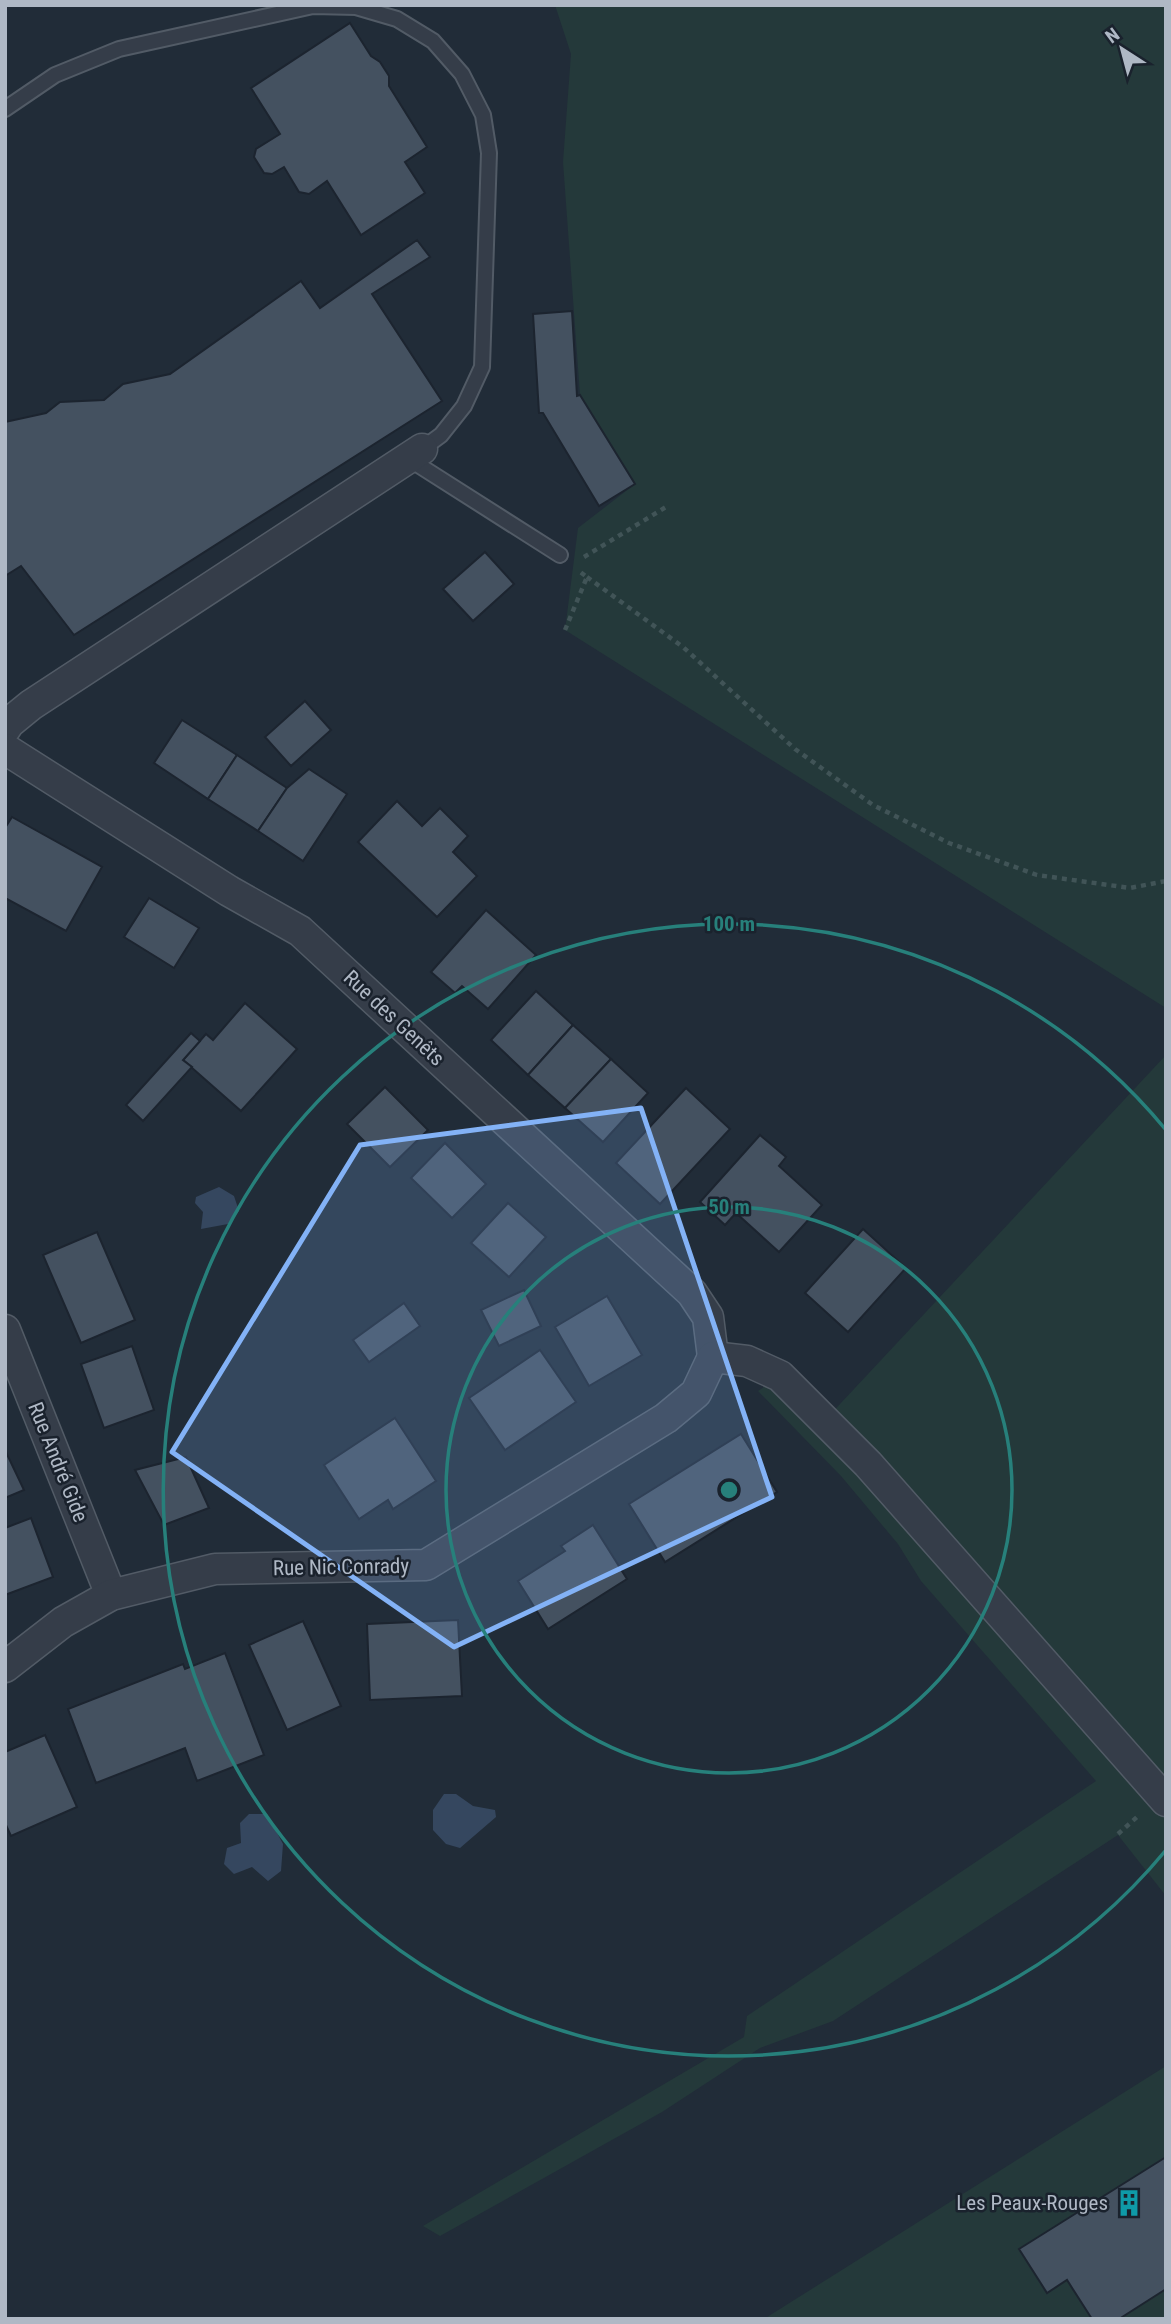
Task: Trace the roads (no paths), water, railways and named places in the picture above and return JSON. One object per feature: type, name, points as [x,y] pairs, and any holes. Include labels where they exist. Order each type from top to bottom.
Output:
[{"type":"street","points":[[5,729],[32,705],[416,454]]},
{"type":"street","name":"Rue des Genêts","points":[[5,749],[229,891],[300,931],[692,1293],[708,1317],[713,1357]]},
{"type":"street","name":"Rue André Gide","points":[[5,1330],[111,1595]]},
{"type":"street","points":[[713,1357],[747,1362],[780,1376],[825,1419],[868,1464],[1166,1801]]},
{"type":"street","name":"Rue Nic Conrady","points":[[5,1667],[63,1622],[111,1595],[215,1569],[426,1565],[666,1418],[696,1393],[713,1357]]},
{"type":"lane","points":[[5,109],[55,75],[120,49],[313,6],[356,7],[397,19],[433,41],[462,74],[483,115],[489,153],[482,366],[464,406],[441,435],[416,454],[560,555]]},
{"type":"water","points":[[219,1187],[234,1196],[239,1211],[228,1224],[201,1229],[203,1212],[195,1203],[196,1197]]},
{"type":"water","points":[[444,1794],[456,1794],[473,1806],[495,1810],[496,1817],[460,1848],[446,1844],[433,1830],[433,1810]]},
{"type":"water","points":[[249,1814],[267,1814],[283,1844],[281,1871],[268,1881],[252,1867],[234,1874],[224,1864],[227,1848],[241,1843],[240,1823]]},
{"type":"place","name":"Les Peaux-Rouges","points":[[1129,2203]]}]
